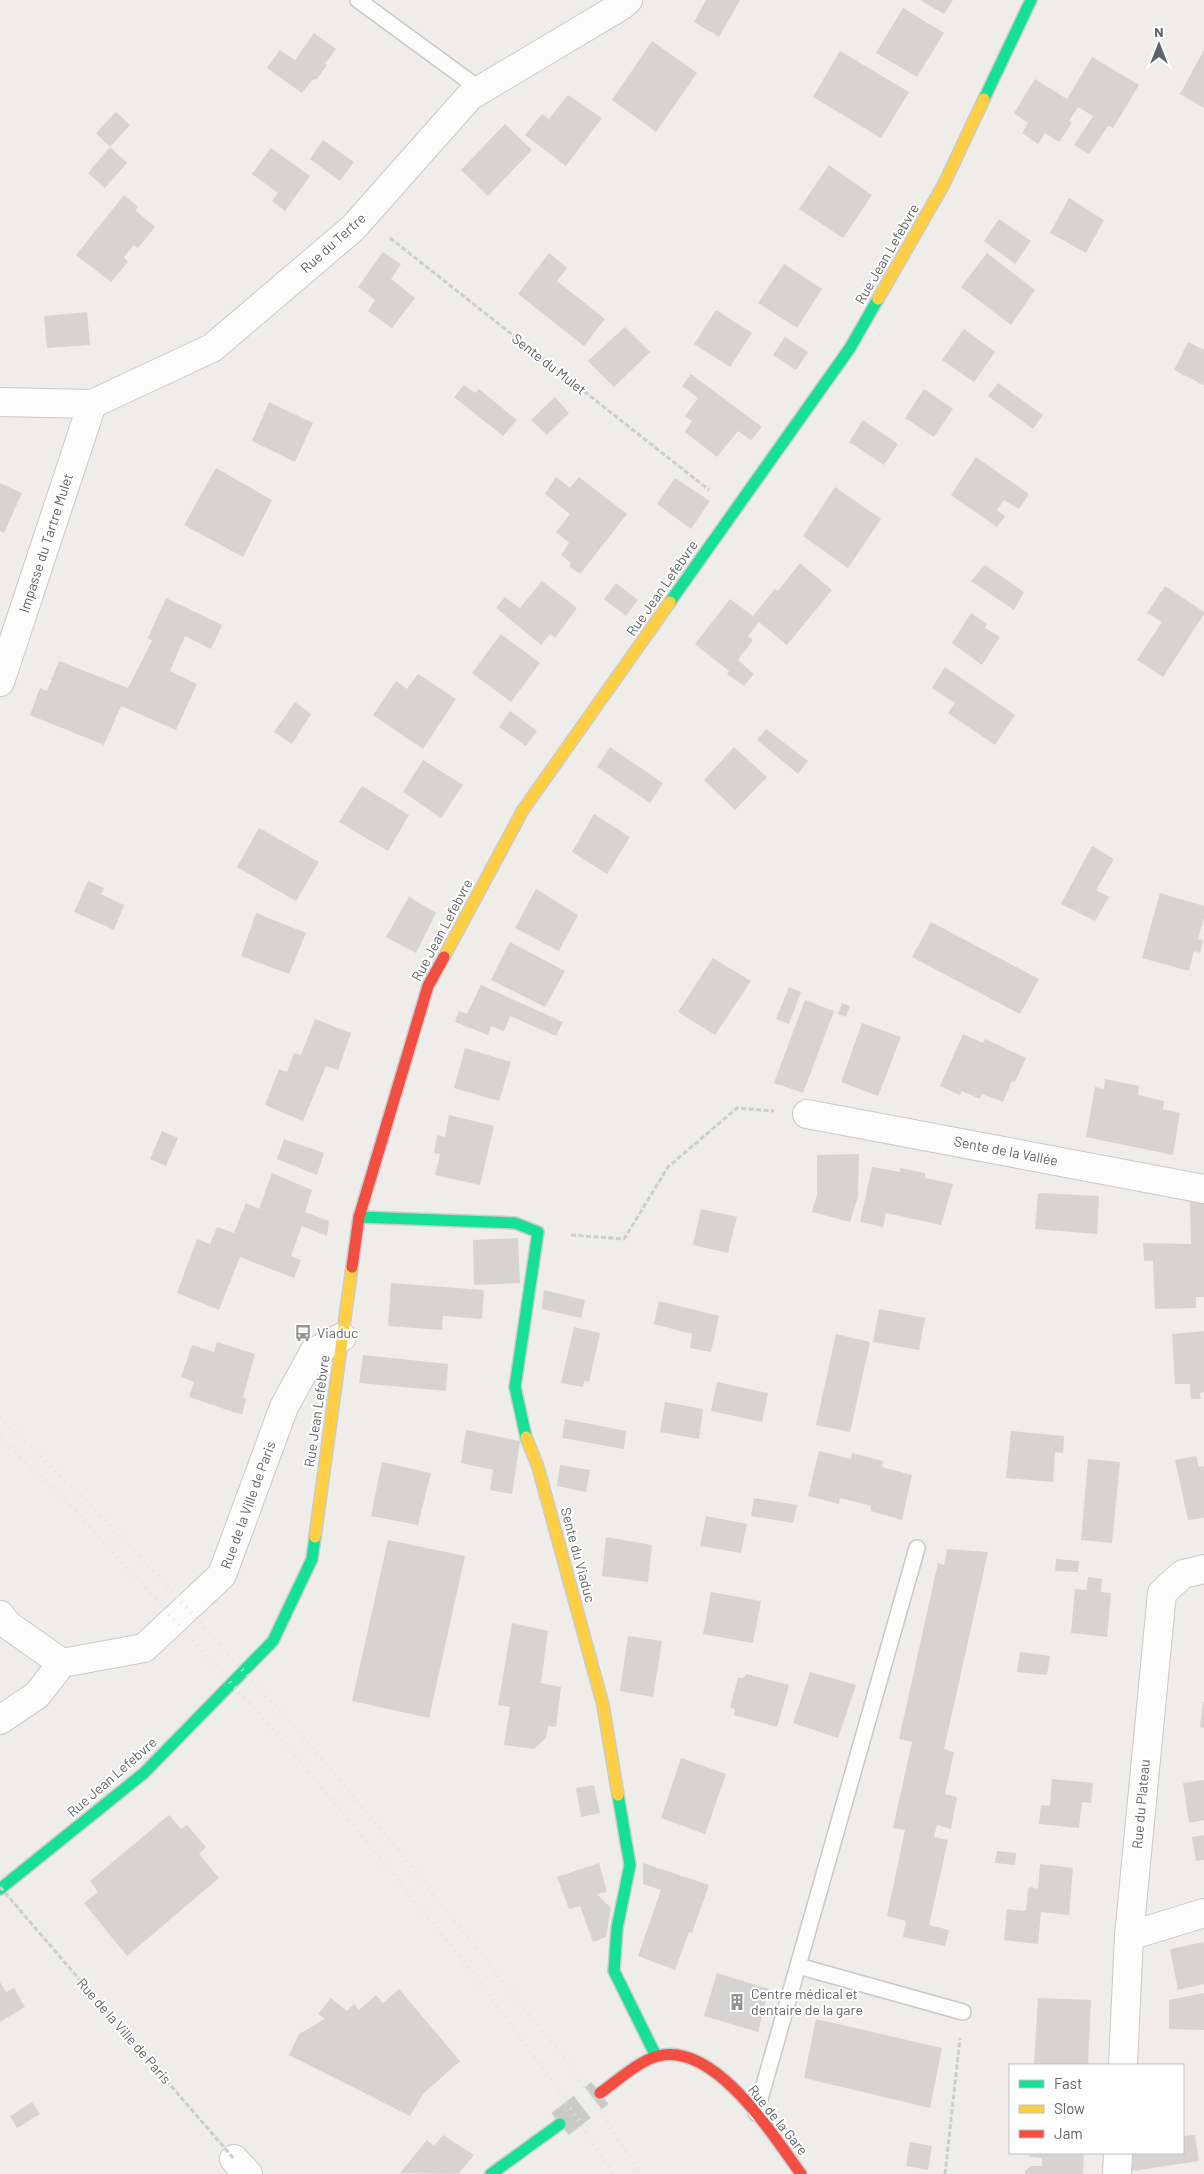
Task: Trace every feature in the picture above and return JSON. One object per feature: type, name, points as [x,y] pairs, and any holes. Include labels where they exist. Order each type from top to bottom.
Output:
[{"type":"street","name":"Rue du Tertre","points":[[0,402],[92,404],[212,348],[353,228],[470,96],[628,0]]},
{"type":"street","name":"Rue Jean Lefebvre","points":[[0,1888],[144,1773],[273,1641],[312,1559],[359,1217],[428,986],[523,810],[850,348],[944,184],[1031,0]]},
{"type":"street","name":"Impasse du Tartre Mulet","points":[[0,682],[92,404]]},
{"type":"street","name":"Sente de la Vallée","points":[[807,1114],[1204,1189]]},
{"type":"street","name":"Sente du Viaduc","points":[[359,1217],[515,1223],[538,1232],[516,1387],[525,1435],[538,1467],[603,1705],[630,1865],[617,1928],[614,1971],[656,2056]]},
{"type":"street","name":"Rue de la Ville de Paris","points":[[62,1663],[144,1648],[222,1575],[284,1407],[314,1352],[342,1337]]},
{"type":"street","name":"Rue du Plateau","points":[[1122,2064],[1129,1936],[1162,1593],[1182,1574],[1204,1569]]},
{"type":"street","points":[[0,1615],[8,1625],[62,1663],[37,1695],[0,1720]]},
{"type":"street","points":[[1129,1936],[1204,1913]]},
{"type":"street","name":"Rue de la Gare","points":[[656,2056],[677,2054],[697,2062],[714,2072],[734,2089],[756,2113],[802,2174]]},
{"type":"street","points":[[600,2093],[656,2056]]},
{"type":"street","points":[[491,2174],[560,2124]]},
{"type":"street","points":[[1117,2174],[1118,2154]]},
{"type":"lane","points":[[358,0],[481,90]]},
{"type":"lane","points":[[756,2113],[916,1548]]},
{"type":"lane","points":[[798,1966],[963,2012]]},
{"type":"path","name":"Sente du Mulet","points":[[364,216],[647,443],[736,509]]},
{"type":"path","points":[[580,1236],[624,1239],[668,1167],[737,1108],[807,1114]]},
{"type":"path","name":"Rue de la Ville de Paris","points":[[0,1888],[241,2166]]},
{"type":"path","points":[[944,2174],[963,2012]]},
{"type":"building","points":[[706,0],[740,0],[719,37],[694,22]]},
{"type":"building","points":[[920,0],[953,0],[944,14]]},
{"type":"building","points":[[903,8],[944,33],[917,77],[876,53]]},
{"type":"building","points":[[314,33],[336,49],[317,79],[312,80],[302,93],[267,68],[280,50],[295,60]]},
{"type":"building","points":[[652,41],[697,73],[656,132],[612,100]]},
{"type":"building","points":[[1204,50],[1204,108],[1180,94]]},
{"type":"building","points":[[840,51],[909,92],[881,138],[813,97]]},
{"type":"building","points":[[1092,57],[1139,85],[1113,128],[1108,126],[1089,154],[1074,145],[1093,116],[1078,107],[1069,121],[1072,123],[1059,142],[1045,133],[1038,144],[1022,133],[1028,123],[1014,113],[1035,79],[1067,99]]},
{"type":"building","points":[[568,95],[602,118],[566,166],[525,135],[542,114],[549,119]]},
{"type":"building","points":[[116,112],[130,125],[110,147],[96,133]]},
{"type":"building","points":[[505,124],[532,150],[488,196],[461,170]]},
{"type":"building","points":[[323,140],[354,162],[340,181],[310,159]]},
{"type":"building","points":[[110,147],[127,163],[105,188],[88,173]]},
{"type":"building","points":[[271,148],[310,176],[285,211],[272,201],[278,193],[252,174]]},
{"type":"building","points":[[829,165],[872,195],[843,238],[799,209]]},
{"type":"building","points":[[124,195],[138,207],[135,210],[155,227],[138,248],[134,245],[124,257],[128,262],[111,282],[76,255]]},
{"type":"building","points":[[1069,198],[1104,220],[1086,253],[1050,233]]},
{"type":"building","points":[[999,219],[1031,241],[1015,264],[984,241]]},
{"type":"building","points":[[383,252],[401,264],[391,279],[415,298],[392,328],[368,311],[375,300],[358,287]]},
{"type":"building","points":[[549,253],[567,268],[557,281],[605,319],[584,346],[518,294]]},
{"type":"building","points":[[987,253],[1035,290],[1011,325],[961,287]]},
{"type":"building","points":[[784,264],[822,289],[797,328],[758,303]]},
{"type":"building","points":[[716,310],[752,333],[730,367],[694,344]]},
{"type":"building","points":[[87,312],[90,345],[47,348],[44,316]]},
{"type":"building","points":[[625,327],[650,352],[614,387],[588,361]]},
{"type":"building","points":[[964,329],[995,352],[974,382],[942,360]]},
{"type":"building","points":[[785,337],[808,352],[796,370],[773,355]]},
{"type":"building","points":[[1188,342],[1204,350],[1204,385],[1174,370]]},
{"type":"building","points":[[691,374],[762,427],[751,440],[738,431],[717,457],[685,432],[692,421],[685,416],[698,398],[682,386]]},
{"type":"building","points":[[998,383],[1043,415],[1033,429],[988,396]]},
{"type":"building","points":[[464,385],[475,393],[479,389],[517,420],[503,436],[454,397]]},
{"type":"building","points":[[924,389],[953,409],[934,437],[905,418]]},
{"type":"building","points":[[555,397],[569,413],[547,435],[531,420]]},
{"type":"building","points":[[269,402],[313,423],[295,462],[252,441]]},
{"type":"building","points":[[863,420],[898,444],[884,465],[849,442]]},
{"type":"building","points":[[976,457],[1029,494],[1019,509],[1004,500],[997,510],[1005,516],[997,527],[951,495]]},
{"type":"building","points":[[216,468],[272,500],[243,557],[184,525]]},
{"type":"building","points":[[556,477],[570,488],[579,477],[627,514],[580,574],[569,566],[571,563],[561,555],[569,543],[556,532],[570,514],[545,494]]},
{"type":"building","points":[[675,478],[710,501],[691,529],[657,504]]},
{"type":"building","points":[[0,483],[22,493],[4,533],[0,531]]},
{"type":"building","points":[[835,487],[881,519],[848,568],[803,536]]},
{"type":"building","points":[[800,563],[832,590],[787,645],[759,622],[748,636],[753,640],[738,660],[754,674],[744,686],[727,674],[729,671],[695,644],[730,599],[753,616],[775,589],[778,591]]},
{"type":"building","points":[[985,565],[1024,592],[1014,610],[971,581]]},
{"type":"building","points":[[542,581],[577,608],[555,638],[550,634],[541,645],[496,608],[505,597],[520,608]]},
{"type":"building","points":[[616,583],[638,600],[626,616],[604,599]]},
{"type":"building","points":[[1165,586],[1204,612],[1204,614],[1163,677],[1137,660],[1162,622],[1147,613]]},
{"type":"building","points":[[166,598],[222,625],[211,649],[185,636],[170,671],[197,684],[176,730],[121,706],[104,745],[30,715],[40,688],[47,691],[59,661],[128,688],[152,641],[148,638]]},
{"type":"building","points":[[971,613],[987,624],[985,628],[1000,637],[982,665],[952,643]]},
{"type":"building","points":[[501,634],[540,663],[511,702],[472,673]]},
{"type":"building","points":[[945,667],[1015,715],[995,745],[948,713],[955,703],[932,688]]},
{"type":"building","points":[[418,674],[456,699],[423,749],[373,715],[396,681],[407,689]]},
{"type":"building","points":[[295,702],[311,714],[292,744],[274,732]]},
{"type":"building","points":[[510,711],[537,731],[526,746],[499,727]]},
{"type":"building","points":[[766,729],[808,761],[798,774],[757,740]]},
{"type":"building","points":[[610,747],[663,783],[650,803],[597,767]]},
{"type":"building","points":[[734,747],[767,777],[735,810],[704,780]]},
{"type":"building","points":[[423,760],[463,785],[441,818],[403,792]]},
{"type":"building","points":[[362,786],[409,815],[388,851],[339,822]]},
{"type":"building","points":[[594,814],[630,837],[607,874],[572,852]]},
{"type":"building","points":[[259,828],[319,862],[296,901],[237,867]]},
{"type":"building","points":[[1092,846],[1114,859],[1096,890],[1109,897],[1095,921],[1061,904]]},
{"type":"building","points":[[88,881],[104,888],[101,894],[124,905],[114,930],[74,912]]},
{"type":"building","points":[[536,889],[578,915],[559,951],[515,928]]},
{"type":"building","points":[[1160,893],[1204,906],[1204,918],[1198,939],[1203,940],[1200,953],[1194,951],[1189,971],[1142,958]]},
{"type":"building","points":[[409,897],[436,913],[416,953],[386,937]]},
{"type":"building","points":[[256,913],[306,933],[289,974],[241,956]]},
{"type":"building","points":[[931,922],[1039,979],[1020,1014],[912,957]]},
{"type":"building","points":[[510,942],[565,971],[545,1007],[491,980]]},
{"type":"building","points":[[713,958],[751,981],[715,1035],[678,1012]]},
{"type":"building","points":[[481,985],[563,1022],[556,1036],[510,1016],[504,1031],[491,1026],[488,1035],[455,1022],[459,1011],[467,1014]]},
{"type":"building","points":[[789,987],[801,992],[789,1024],[776,1019]]},
{"type":"building","points":[[805,1000],[834,1011],[803,1093],[774,1083]]},
{"type":"building","points":[[842,1003],[850,1006],[846,1017],[838,1014]]},
{"type":"building","points":[[315,1019],[351,1033],[338,1070],[326,1066],[303,1121],[265,1105],[279,1069],[287,1072],[294,1053],[301,1055]]},
{"type":"building","points":[[862,1023],[901,1037],[878,1096],[841,1082]]},
{"type":"building","points":[[963,1034],[983,1043],[985,1039],[1026,1058],[1015,1082],[1012,1081],[1003,1102],[982,1094],[980,1099],[962,1091],[960,1095],[940,1086]]},
{"type":"building","points":[[465,1048],[511,1062],[499,1101],[454,1088]]},
{"type":"building","points":[[1105,1079],[1139,1086],[1138,1095],[1164,1101],[1163,1109],[1180,1113],[1173,1155],[1086,1137],[1095,1087],[1104,1089]]},
{"type":"building","points":[[449,1115],[494,1126],[480,1185],[435,1175],[440,1154],[434,1153],[437,1135],[445,1137]]},
{"type":"building","points":[[162,1131],[178,1138],[166,1166],[150,1159]]},
{"type":"building","points":[[284,1139],[324,1153],[317,1175],[277,1159]]},
{"type":"building","points":[[859,1154],[858,1196],[850,1222],[812,1212],[817,1195],[817,1155]]},
{"type":"building","points":[[872,1167],[900,1172],[900,1168],[925,1173],[925,1178],[953,1184],[941,1225],[886,1213],[883,1227],[860,1222]]},
{"type":"building","points":[[272,1173],[312,1190],[305,1212],[329,1221],[327,1236],[302,1226],[291,1256],[301,1260],[294,1278],[240,1257],[219,1310],[177,1293],[197,1239],[210,1244],[217,1227],[234,1233],[246,1203],[259,1209]]},
{"type":"building","points":[[1038,1193],[1099,1196],[1097,1234],[1035,1229]]},
{"type":"building","points":[[1190,1201],[1204,1204],[1204,1297],[1196,1297],[1196,1308],[1155,1309],[1153,1261],[1144,1261],[1143,1243],[1191,1244]]},
{"type":"building","points":[[701,1209],[737,1217],[728,1253],[693,1245]]},
{"type":"building","points":[[518,1238],[520,1283],[474,1285],[473,1240]]},
{"type":"building","points":[[391,1283],[484,1290],[482,1319],[443,1316],[442,1330],[388,1326]]},
{"type":"building","points":[[544,1290],[585,1300],[581,1318],[542,1309]]},
{"type":"building","points":[[659,1301],[719,1316],[711,1352],[690,1348],[692,1334],[654,1324]]},
{"type":"building","points":[[879,1309],[925,1318],[919,1350],[873,1342]]},
{"type":"building","points":[[574,1327],[600,1333],[589,1382],[584,1381],[583,1387],[561,1383]]},
{"type":"building","points":[[1204,1331],[1204,1392],[1200,1393],[1201,1399],[1191,1399],[1190,1384],[1175,1384],[1172,1334]]},
{"type":"building","points":[[836,1334],[870,1342],[850,1432],[816,1425]]},
{"type":"building","points":[[217,1342],[255,1354],[243,1397],[246,1399],[242,1415],[189,1397],[194,1382],[181,1377],[192,1345],[214,1352]]},
{"type":"building","points":[[363,1355],[448,1364],[446,1391],[359,1383]]},
{"type":"building","points":[[717,1382],[768,1393],[762,1422],[711,1411]]},
{"type":"building","points":[[665,1402],[703,1409],[699,1439],[660,1432]]},
{"type":"building","points":[[565,1419],[626,1431],[624,1449],[562,1438]]},
{"type":"building","points":[[466,1430],[520,1441],[512,1494],[490,1490],[493,1470],[461,1463]]},
{"type":"building","points":[[1011,1431],[1064,1436],[1063,1453],[1055,1452],[1053,1482],[1006,1478]]},
{"type":"building","points":[[819,1451],[851,1459],[852,1453],[883,1461],[882,1467],[912,1475],[902,1520],[871,1511],[871,1506],[856,1502],[840,1498],[839,1504],[808,1496]]},
{"type":"building","points":[[1196,1456],[1199,1467],[1204,1466],[1204,1518],[1188,1520],[1175,1460]]},
{"type":"building","points":[[1088,1459],[1120,1462],[1112,1543],[1081,1540]]},
{"type":"building","points":[[382,1462],[431,1473],[418,1525],[371,1516]]},
{"type":"building","points":[[560,1465],[590,1470],[586,1492],[557,1486]]},
{"type":"building","points":[[754,1498],[797,1505],[793,1523],[751,1516]]},
{"type":"building","points":[[706,1516],[747,1524],[741,1553],[700,1546]]},
{"type":"building","points":[[606,1537],[652,1545],[648,1582],[602,1576]]},
{"type":"building","points":[[388,1540],[465,1556],[429,1718],[352,1701]]},
{"type":"building","points":[[947,1549],[988,1552],[944,1749],[954,1752],[945,1794],[957,1797],[951,1829],[937,1825],[934,1837],[948,1840],[929,1925],[949,1930],[945,1946],[903,1937],[906,1921],[887,1916],[905,1830],[893,1828],[912,1742],[899,1739],[938,1563],[944,1565]]},
{"type":"building","points":[[1056,1559],[1079,1561],[1078,1572],[1055,1571]]},
{"type":"building","points":[[1088,1577],[1102,1579],[1101,1592],[1111,1593],[1107,1637],[1071,1633],[1075,1589],[1086,1590]]},
{"type":"building","points":[[711,1592],[761,1601],[753,1643],[703,1634]]},
{"type":"building","points":[[512,1623],[548,1631],[541,1683],[561,1687],[556,1727],[548,1726],[546,1738],[534,1749],[504,1745],[510,1707],[498,1705]]},
{"type":"building","points":[[628,1636],[662,1641],[653,1697],[620,1691]]},
{"type":"building","points":[[1020,1652],[1050,1656],[1047,1675],[1017,1672]]},
{"type":"building","points":[[810,1672],[856,1685],[838,1738],[793,1723]]},
{"type":"building","points":[[746,1674],[789,1685],[777,1727],[734,1715],[735,1710],[730,1707],[738,1678],[744,1678]]},
{"type":"building","points":[[1204,1702],[1204,1728],[1200,1727]]},
{"type":"building","points":[[681,1758],[726,1774],[705,1834],[661,1818]]},
{"type":"building","points":[[1052,1779],[1093,1783],[1091,1803],[1082,1802],[1079,1828],[1039,1824],[1041,1805],[1050,1806]]},
{"type":"building","points":[[1204,1780],[1204,1820],[1189,1823],[1183,1783]]},
{"type":"building","points":[[594,1785],[600,1813],[581,1817],[576,1788]]},
{"type":"building","points":[[169,1815],[181,1829],[187,1825],[206,1847],[199,1854],[219,1878],[127,1956],[84,1903],[98,1892],[90,1881]]},
{"type":"building","points":[[1204,1835],[1204,1860],[1196,1861],[1192,1837]]},
{"type":"building","points":[[997,1851],[1016,1853],[1015,1865],[995,1863]]},
{"type":"building","points":[[599,1863],[607,1892],[597,1894],[611,1908],[606,1937],[593,1942],[580,1906],[569,1909],[557,1877]]},
{"type":"building","points":[[643,1863],[709,1885],[692,1933],[689,1932],[675,1970],[638,1956],[661,1890],[643,1884]]},
{"type":"building","points":[[1040,1864],[1073,1868],[1069,1915],[1041,1912],[1038,1944],[1004,1940],[1007,1909],[1026,1911],[1028,1889],[1031,1887],[1038,1889]]},
{"type":"building","points":[[1204,1942],[1204,1984],[1178,1990],[1170,1949]]},
{"type":"building","name":"Centre médical et dentaire de la gare","points":[[717,1973],[769,1989],[758,2032],[704,2016]]},
{"type":"building","points":[[0,1982],[6,1992],[14,1988],[25,2007],[0,2022]]},
{"type":"building","points":[[399,1989],[460,2061],[423,2094],[410,2116],[289,2055],[299,2034],[325,2019],[318,2014],[331,1998],[347,2011],[354,2004],[359,2010],[376,1995],[383,2003]]},
{"type":"building","points":[[1204,1993],[1204,2030],[1169,2029],[1169,2000]]},
{"type":"building","points":[[1038,1998],[1091,2000],[1088,2064],[1034,2064]]},
{"type":"building","points":[[816,2019],[942,2048],[930,2108],[804,2078]]},
{"type":"building","points":[[32,2102],[40,2114],[17,2128],[10,2116]]},
{"type":"building","points":[[443,2135],[474,2155],[458,2174],[400,2173],[427,2140],[434,2146]]},
{"type":"building","points":[[1195,2135],[1199,2161],[1132,2171],[1133,2154],[1184,2154],[1184,2136]]},
{"type":"building","points":[[910,2142],[932,2146],[928,2170],[906,2166]]},
{"type":"building","points":[[1029,2154],[1084,2154],[1083,2174],[1025,2174],[1025,2171],[1031,2166],[1042,2166],[1042,2158],[1029,2157]]},
{"type":"tunnel","points":[[560,2124],[600,2093]]},
{"type":"railway","points":[[0,1417],[150,1567],[301,1735],[398,1850],[569,2064],[641,2174]]},
{"type":"railway","points":[[0,1437],[75,1510],[288,1746],[459,1955],[552,2080],[613,2174]]},
{"type":"traffic: fast","points":[[984,99],[1031,0]]},
{"type":"traffic: fast","points":[[670,602],[850,348],[878,299]]},
{"type":"traffic: fast","points":[[359,1217],[515,1223],[538,1232],[515,1387],[526,1437]]},
{"type":"traffic: fast","points":[[0,1889],[144,1773],[273,1641],[312,1559],[315,1537]]},
{"type":"traffic: fast","points":[[618,1795],[630,1865],[617,1928],[614,1971],[656,2056]]},
{"type":"traffic: fast","points":[[491,2174],[560,2124]]},
{"type":"traffic: slow","points":[[878,299],[944,184],[984,99]]},
{"type":"traffic: slow","points":[[444,957],[523,810],[670,602]]},
{"type":"traffic: slow","points":[[315,1537],[352,1267]]},
{"type":"traffic: slow","points":[[526,1437],[538,1467],[603,1705],[618,1795]]},
{"type":"traffic: jam","points":[[352,1267],[359,1217],[428,986],[444,957]]},
{"type":"traffic: jam","points":[[600,2093],[651,2058],[679,2055],[700,2063],[721,2077],[740,2095],[775,2137],[801,2174]]},
{"type":"place","name":"Viaduc","points":[[303,1333]]},
{"type":"place","name":"Centre médical et dentaire de la gare","points":[[737,2002]]}]
